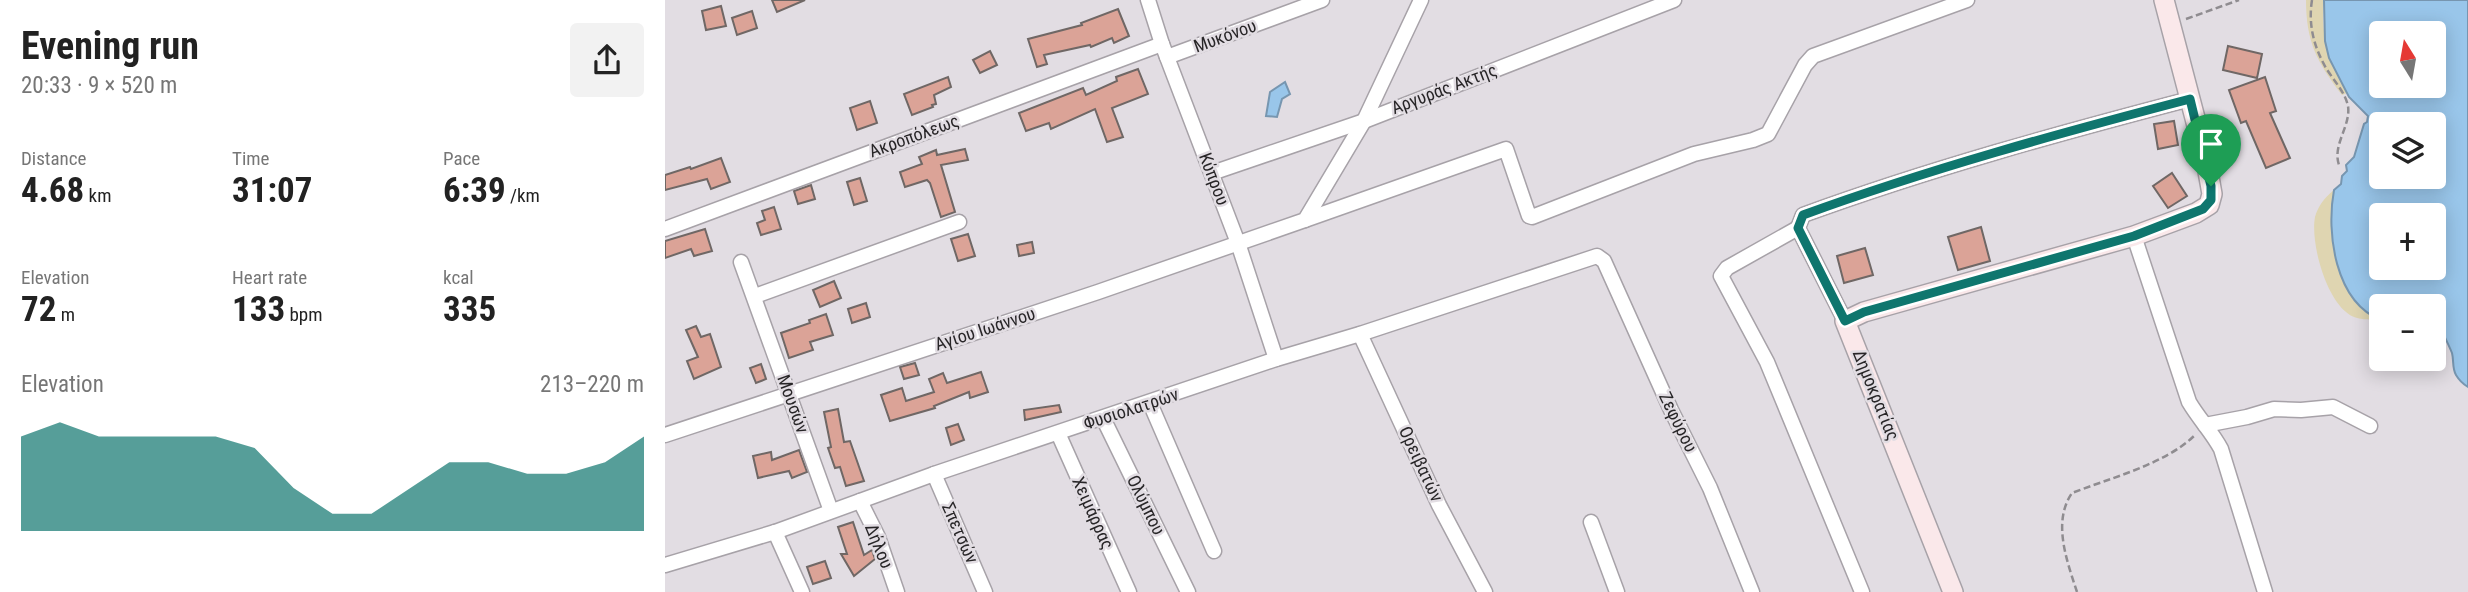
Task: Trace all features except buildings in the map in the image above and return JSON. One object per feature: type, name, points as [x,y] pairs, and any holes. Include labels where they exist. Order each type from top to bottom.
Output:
[{"type":"street","name":"Κύπρου","points":[[1148,0],[1238,243],[1276,359]]},
{"type":"street","name":"Μυκόνου","points":[[1165,50],[1322,0]]},
{"type":"street","points":[[1305,220],[1364,121],[1421,0]]},
{"type":"street","name":"Αργυράς Ακτής","points":[[1212,173],[1364,121],[1674,0]]},
{"type":"street","name":"Αγίου Ιωάννου","points":[[665,435],[1238,243],[1506,149],[1529,216],[1532,217],[1694,154],[1768,134],[1805,65],[1813,56],[1966,0]]},
{"type":"street","points":[[1798,228],[1845,321],[1864,312],[2134,236],[2203,209],[2211,200],[2208,173],[2164,0]]},
{"type":"street","name":"Ακροπόλεως","points":[[665,229],[1165,50]]},
{"type":"street","points":[[1863,592],[1767,362],[1721,276],[1727,268],[1798,228],[1803,215],[2080,128],[2190,99]]},
{"type":"street","points":[[755,296],[959,222]]},
{"type":"street","points":[[2134,236],[2189,402],[2221,449],[2265,592]]},
{"type":"street","name":"Φυσιολατρών","points":[[665,565],[775,532],[934,474],[1276,359],[1597,256]]},
{"type":"street","name":"Ζεφύρου","points":[[1597,256],[1604,261],[1671,410],[1710,488],[1752,592]]},
{"type":"street","name":"Μουσών","points":[[741,262],[831,511]]},
{"type":"street","name":"Δημοκρατίας","points":[[1845,321],[1953,592]]},
{"type":"street","name":"Ορειβατών","points":[[1360,334],[1439,505],[1485,592]]},
{"type":"street","points":[[1150,403],[1214,551]]},
{"type":"street","points":[[2205,425],[2274,409],[2333,407],[2370,426]]},
{"type":"street","name":"Ολύμπου","points":[[1103,418],[1188,592]]},
{"type":"street","name":"Χειμάρρας","points":[[1058,433],[1129,592]]},
{"type":"street","name":"Σπετσών","points":[[934,474],[985,592]]},
{"type":"street","name":"Δήλου","points":[[860,501],[878,537],[897,592]]},
{"type":"street","points":[[1591,522],[1617,592]]},
{"type":"street","points":[[775,532],[802,592]]},
{"type":"path","points":[[2171,23],[2223,8],[2239,0]]},
{"type":"path","points":[[2312,0],[2310,23],[2314,42],[2345,97],[2348,109],[2338,148],[2339,165]]},
{"type":"path","points":[[2077,592],[2061,522],[2063,505],[2071,493],[2174,451],[2205,425]]},
{"type":"sand","points":[[2306,0],[2324,0],[2325,39],[2347,93],[2342,95],[2315,51],[2308,28]]},
{"type":"sand","points":[[2334,190],[2332,231],[2341,276],[2369,313],[2369,320],[2354,317],[2344,311],[2328,287],[2323,273],[2314,228],[2318,209]]},
{"type":"water","points":[[2324,0],[2468,0],[2468,387],[2455,372],[2452,353],[2446,340],[2446,294],[2369,294],[2369,313],[2353,298],[2344,282],[2333,245],[2331,226],[2334,190],[2341,184],[2342,176],[2347,171],[2346,165],[2354,157],[2368,116],[2349,97],[2329,58],[2325,41]]},
{"type":"water","points":[[1285,82],[1290,94],[1282,99],[1277,117],[1266,116],[1270,92]]},
{"type":"route","points":[[2190,99],[2211,186],[2211,200],[2203,209],[2134,236],[1864,312],[1845,321],[1798,228],[1803,215],[1854,197],[2107,121],[2190,99]]}]
